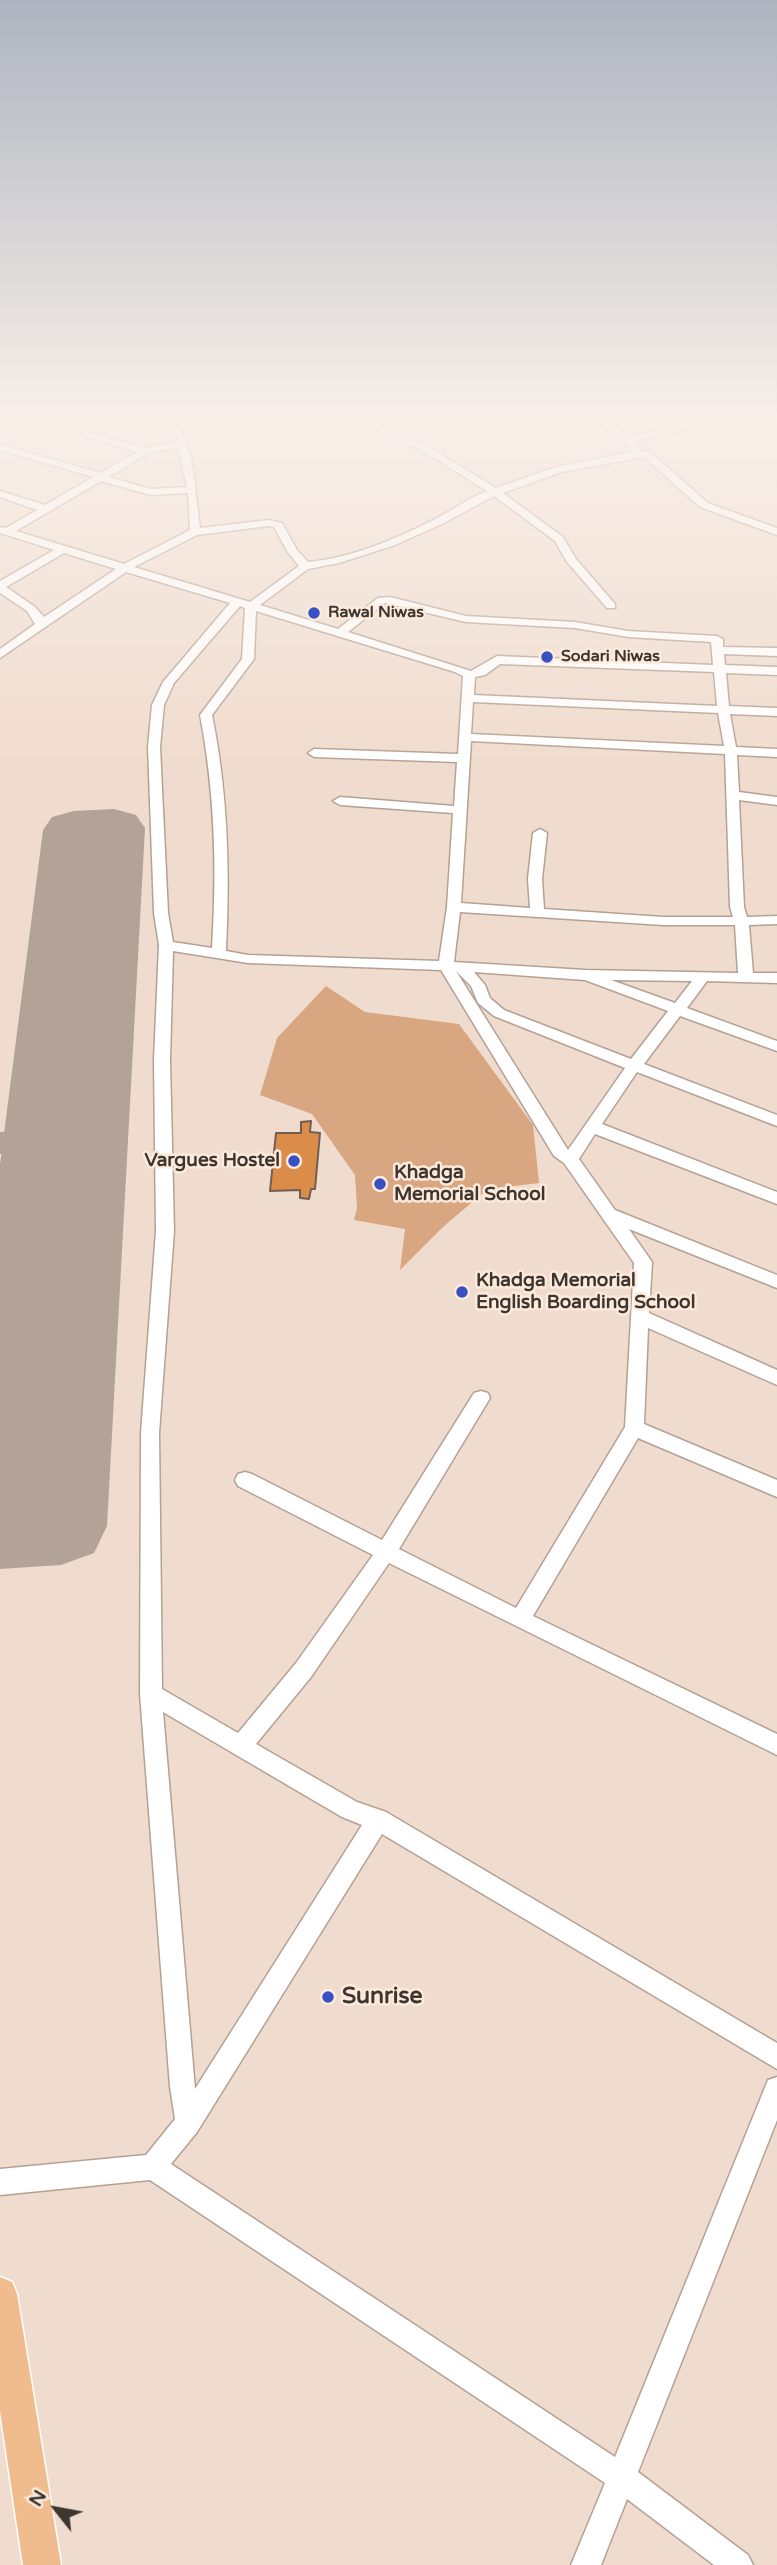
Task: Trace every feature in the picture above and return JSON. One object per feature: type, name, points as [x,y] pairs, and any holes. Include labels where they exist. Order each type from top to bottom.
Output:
[{"type":"main road","points":[[0,2294],[42,2565]]},
{"type":"street","points":[[20,536],[459,669],[469,675],[481,672],[498,660],[777,671]]},
{"type":"street","points":[[0,654],[128,568],[186,536]]},
{"type":"street","points":[[284,536],[305,566]]},
{"type":"street","points":[[219,954],[223,892],[213,747],[206,715],[248,659],[252,648],[248,617],[251,607],[305,566],[343,558],[405,536]]},
{"type":"street","points":[[555,536],[571,560],[611,606]]},
{"type":"street","points":[[41,625],[41,619],[36,612],[0,587],[65,548]]},
{"type":"street","points":[[339,633],[382,600],[390,600],[466,619],[575,625],[628,634],[717,639],[723,708],[731,752],[737,907],[741,921],[746,978]]},
{"type":"street","points":[[188,2123],[181,2073],[151,1694],[150,1433],[165,1231],[162,1060],[166,945],[161,913],[154,747],[158,705],[169,682],[237,602]]},
{"type":"street","points":[[718,650],[777,652]]},
{"type":"street","points":[[469,675],[454,908],[454,967],[522,1092],[560,1152],[570,1159],[643,1262],[634,1428],[520,1620]]},
{"type":"street","points":[[467,698],[777,712]]},
{"type":"street","points":[[464,737],[777,753]]},
{"type":"street","points":[[314,752],[463,758]]},
{"type":"street","points":[[732,795],[777,801]]},
{"type":"street","points":[[340,801],[460,810]]},
{"type":"street","points":[[537,914],[535,879],[540,833]]},
{"type":"street","points":[[454,908],[663,921],[777,920]]},
{"type":"street","points":[[166,945],[248,959],[585,975],[777,978]]},
{"type":"street","points":[[454,967],[478,985],[483,1000],[489,1007],[633,1067],[777,1121]]},
{"type":"street","points":[[585,975],[777,1046]]},
{"type":"street","points":[[570,1159],[633,1067],[702,978]]},
{"type":"street","points":[[593,1127],[777,1198]]},
{"type":"street","points":[[611,1214],[777,1282]]},
{"type":"street","points":[[639,1317],[777,1378]]},
{"type":"street","points":[[240,1746],[276,1709],[387,1553],[481,1398]]},
{"type":"street","points":[[634,1428],[777,1489]]},
{"type":"street","points":[[244,1480],[520,1620],[777,1745]]},
{"type":"street","points":[[151,1694],[350,1810],[378,1820],[777,2057]]},
{"type":"street","points":[[153,2167],[188,2123],[378,1820]]},
{"type":"street","points":[[586,2565],[777,2089]]},
{"type":"street","points":[[0,2182],[153,2167],[622,2478],[738,2565]]},
{"type":"shaded area","points":[[326,986],[365,1012],[459,1024],[533,1125],[539,1183],[488,1189],[444,1226],[400,1270],[405,1229],[354,1220],[357,1208],[355,1175],[312,1114],[260,1095],[277,1038]]},
{"type":"building","name":"Vargues Hostel","points":[[311,1121],[310,1132],[320,1133],[315,1189],[311,1189],[309,1199],[300,1198],[300,1190],[270,1191],[276,1133],[301,1133],[301,1122]]},
{"type":"taxiway","points":[[0,1143],[66,1139]]},
{"type":"taxiway","points":[[0,1173],[63,1170]]},
{"type":"runway","points":[[114,828],[61,1526],[0,1530],[74,830],[114,828]]},
{"type":"place","name":"Rawal Niwas","points":[[314,613]]},
{"type":"place","name":"Sodari Niwas","points":[[547,657]]},
{"type":"place","name":"Vargues Hostel","points":[[294,1161]]},
{"type":"place","name":"Khadga Memorial School","points":[[380,1184]]},
{"type":"place","name":"Khadga Memorial English Boarding School","points":[[462,1292]]},
{"type":"place","name":"Sunrise","points":[[328,1997]]}]
